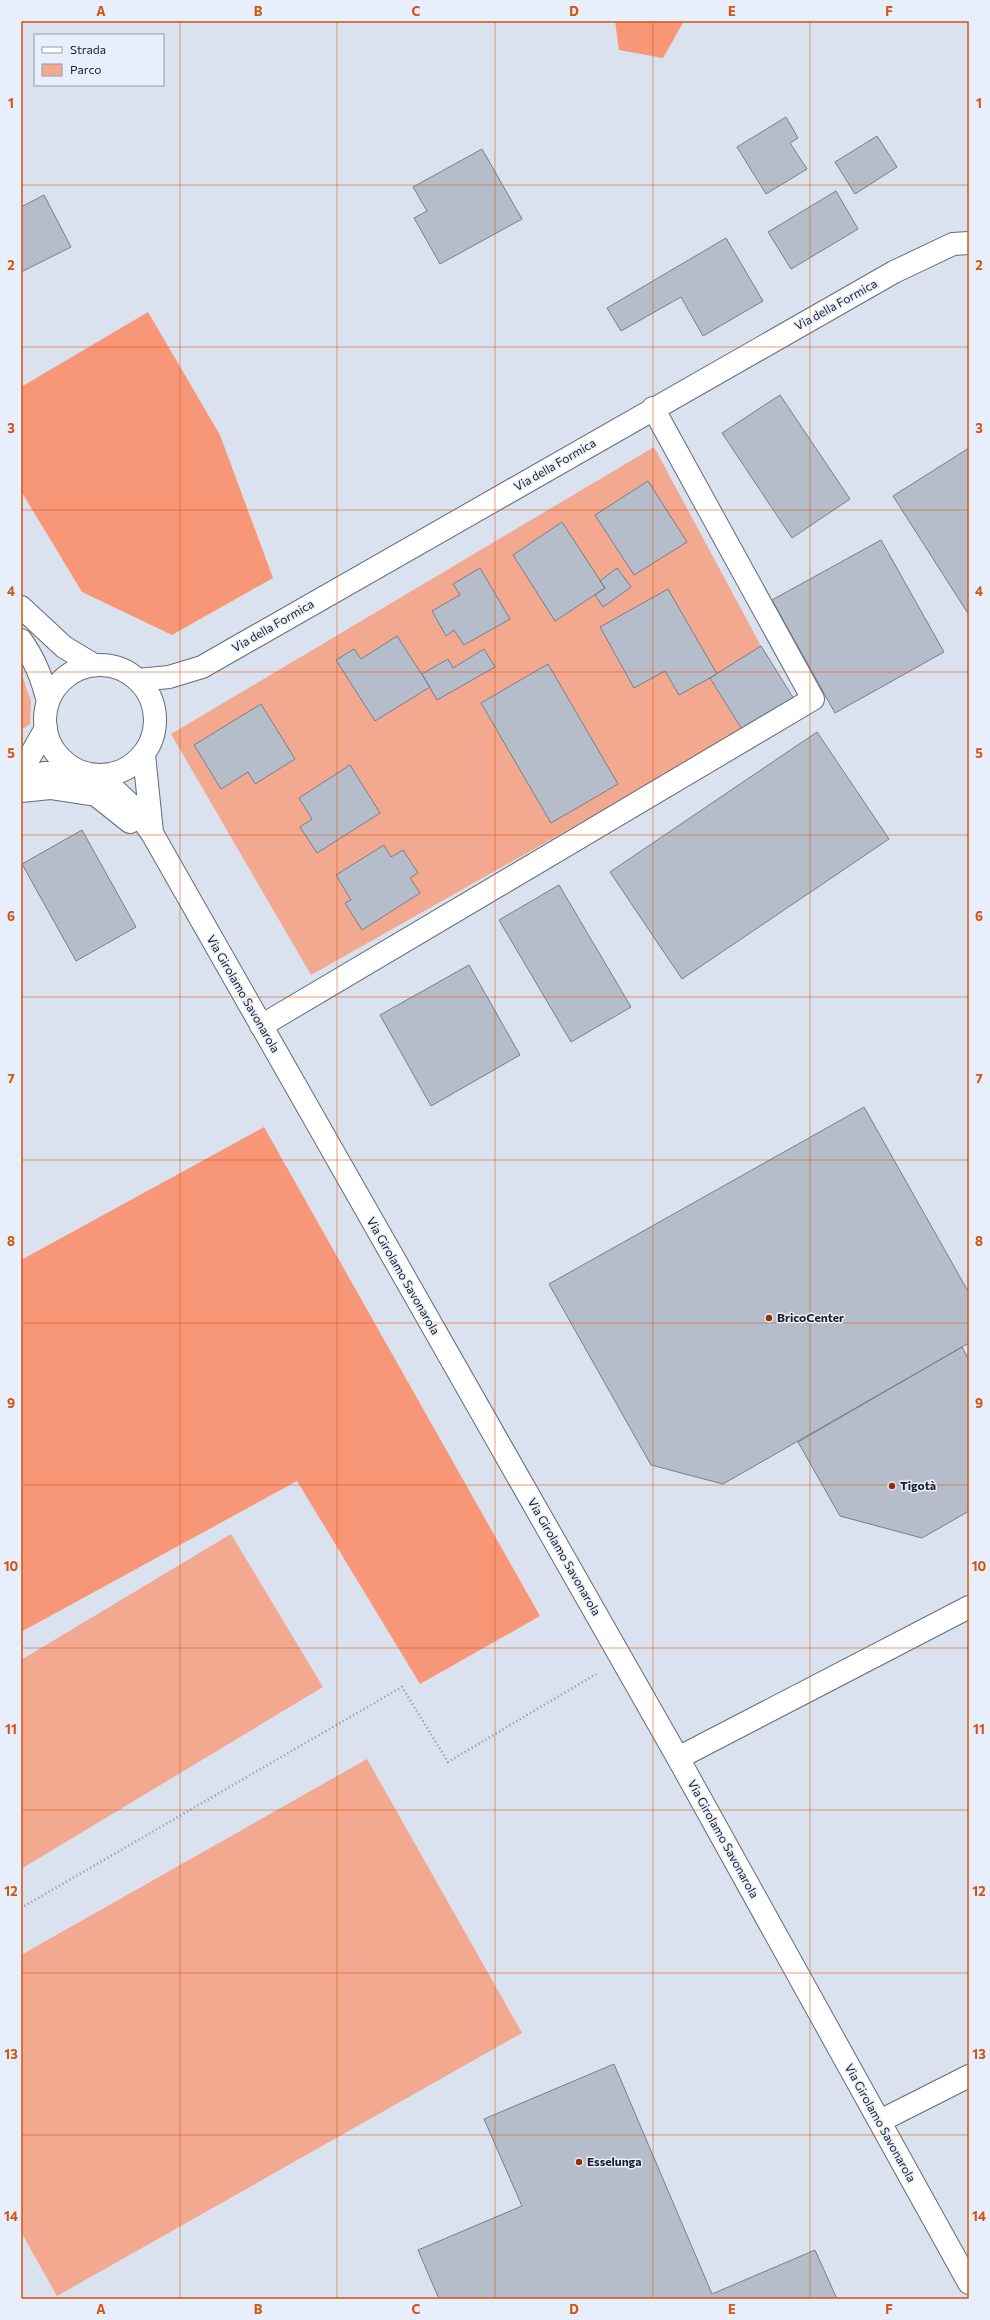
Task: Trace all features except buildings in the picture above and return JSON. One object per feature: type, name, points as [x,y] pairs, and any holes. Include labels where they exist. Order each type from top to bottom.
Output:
[{"type":"street","name":"Via della Formica","points":[[138,680],[169,677],[202,667],[653,408],[894,272],[953,244],[969,243]]},
{"type":"street","points":[[261,1026],[813,699],[653,408]]},
{"type":"street","points":[[21,607],[64,647],[94,665]]},
{"type":"street","points":[[21,640],[32,655],[41,674],[48,702]]},
{"type":"street","points":[[21,782],[44,773],[91,774],[116,774],[131,766],[144,755],[152,741],[155,725],[154,708],[148,693],[138,680],[125,671],[110,666],[94,665],[79,669],[66,677],[56,688],[48,702],[45,715],[46,728],[50,742],[58,756],[69,766],[91,774]]},
{"type":"street","points":[[24,756],[46,728]]},
{"type":"street","name":"Via Girolamo Savonarola","points":[[144,755],[153,835]]},
{"type":"street","name":"Via Girolamo Savonarola","points":[[91,774],[134,808],[153,835],[678,1758],[969,2283]]},
{"type":"street","points":[[21,791],[50,788],[96,795],[132,824],[168,862]]},
{"type":"street","points":[[678,1758],[969,1607]]},
{"type":"street","points":[[880,2121],[969,2076]]},
{"type":"path","points":[[21,1908],[402,1687],[448,1762],[622,1659]]},
{"type":"green space","points":[[654,447],[761,646],[710,678],[743,731],[311,975],[171,734]]},
{"type":"green space","points":[[21,673],[31,701],[30,724],[21,730]]},
{"type":"green space","points":[[231,1534],[323,1687],[21,1869],[21,1660]]},
{"type":"green space","points":[[367,1759],[522,2033],[57,2296],[21,2232],[21,1955]]},
{"type":"shaded area","points":[[615,21],[684,21],[663,58],[619,50]]},
{"type":"shaded area","points":[[148,312],[220,435],[273,578],[172,635],[82,592],[21,491],[21,387]]},
{"type":"shaded area","points":[[264,1127],[540,1616],[420,1684],[297,1481],[21,1632],[21,1260]]},
{"type":"place","name":"BricoCenter","points":[[769,1318]]},
{"type":"place","name":"Tigotà","points":[[892,1486]]},
{"type":"place","name":"Esselunga","points":[[579,2162]]}]
